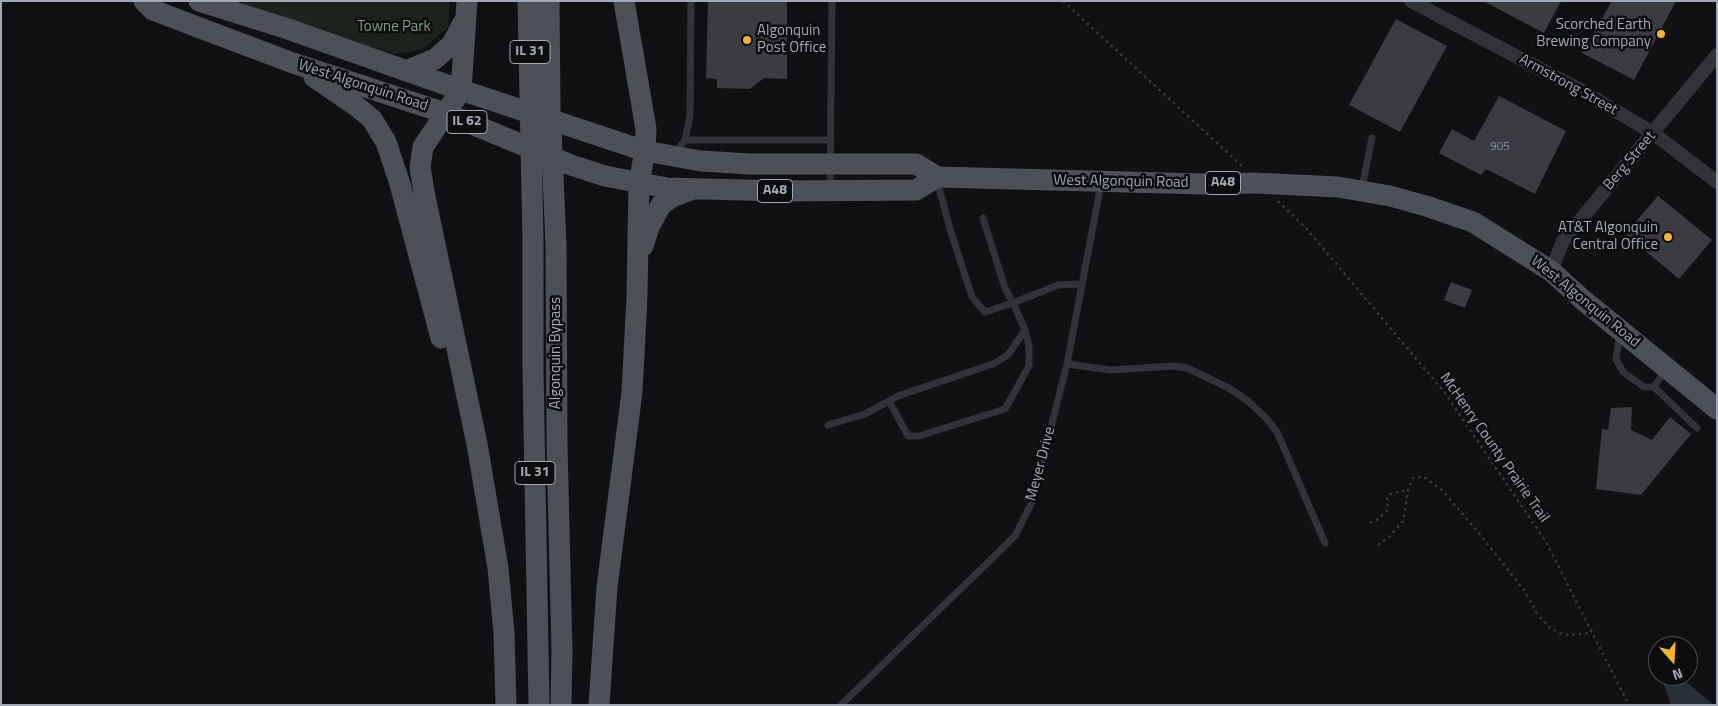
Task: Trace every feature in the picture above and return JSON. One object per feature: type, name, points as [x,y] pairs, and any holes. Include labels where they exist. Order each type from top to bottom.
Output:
[{"type":"main road","name":"West Algonquin Road","points":[[144,1],[153,10],[294,63],[445,113],[571,166],[605,176],[667,188],[830,191],[916,190],[937,177]]},
{"type":"main road","name":"West Algonquin Road","points":[[199,1],[288,29],[461,90],[645,151],[679,148],[701,161],[750,164],[916,164],[937,177],[1204,184],[1254,183],[1338,187],[1390,196],[1474,222],[1551,272],[1717,409]]},
{"type":"main road","name":"Algonquin Bypass","points":[[528,1],[556,245],[557,444],[562,652],[561,705]]},
{"type":"main road","name":"Algonquin Bypass","points":[[540,705],[533,379],[533,240],[549,1]]},
{"type":"main road","points":[[599,705],[607,587],[632,392],[640,183],[646,130],[624,1]]},
{"type":"main road","points":[[406,71],[435,59],[452,44],[467,9]]},
{"type":"main road","points":[[467,9],[461,90],[422,148],[420,167],[477,444],[498,568],[504,633],[506,705]]},
{"type":"main road","points":[[294,63],[372,119],[386,142],[418,250],[458,403],[468,449],[484,490]]},
{"type":"main road","points":[[637,265],[648,227],[661,205],[672,197],[695,188]]},
{"type":"street","name":"Armstrong Street","points":[[1411,1],[1584,92],[1653,133],[1717,182]]},
{"type":"street","name":"Berg Street","points":[[1551,272],[1563,241],[1717,55]]},
{"type":"lane","points":[[691,1],[690,116],[679,148],[830,140]]},
{"type":"lane","points":[[830,191],[832,1]]},
{"type":"lane","points":[[1362,191],[1372,138]]},
{"type":"lane","points":[[937,177],[950,229],[972,297],[985,312],[1058,285],[1082,284]]},
{"type":"lane","name":"Meyer Drive","points":[[841,705],[1015,536],[1032,502],[1067,364],[1101,181]]},
{"type":"lane","points":[[889,401],[908,436],[919,436],[1005,409],[1028,366],[1029,346],[1025,330],[1005,288],[982,218]]},
{"type":"lane","points":[[828,426],[865,414],[898,396],[993,364],[1008,355],[1025,330]]},
{"type":"lane","points":[[1620,330],[1616,359],[1623,372],[1644,387],[1654,388],[1697,428]]},
{"type":"lane","points":[[1067,364],[1110,370],[1174,366],[1187,368],[1227,387],[1248,401],[1267,419],[1277,432],[1326,544]]},
{"type":"lane","points":[[1654,388],[1667,368]]},
{"type":"path","points":[[1062,1],[1202,129]]},
{"type":"path","name":"McHenry County Prairie Trail","points":[[1306,228],[1445,393],[1546,542],[1629,705]]},
{"type":"path","points":[[1378,545],[1389,537],[1403,521],[1408,490],[1413,478],[1417,476],[1424,477],[1442,490],[1524,590],[1538,615],[1549,627],[1559,634],[1568,636],[1592,633]]},
{"type":"path","points":[[1370,523],[1388,510],[1387,497],[1393,493],[1408,490]]},
{"type":"green space","name":"Towne Park","points":[[240,1],[450,1],[448,27],[422,50],[394,54],[248,7]]},
{"type":"shaded area","points":[[1664,686],[1691,686],[1714,705],[1671,705]]},
{"type":"building","name":"Algonquin Post Office","points":[[708,1],[787,1],[787,79],[764,78],[750,89],[717,88],[717,79],[706,78]]},
{"type":"building","points":[[1483,1],[1561,1],[1544,33]]},
{"type":"building","points":[[1612,1],[1676,1],[1634,80],[1582,53]]},
{"type":"building","points":[[1396,19],[1447,46],[1400,132],[1349,105]]},
{"type":"building","points":[[1499,96],[1566,131],[1535,194],[1486,169],[1481,175],[1439,153],[1452,129],[1474,141]]},
{"type":"building","name":"AT&T Algonquin Central Office","points":[[1658,196],[1712,240],[1679,279],[1625,234]]},
{"type":"building","points":[[1451,282],[1472,290],[1465,308],[1444,300]]},
{"type":"building","points":[[1632,407],[1631,430],[1652,440],[1670,417],[1691,434],[1641,495],[1596,489],[1602,429],[1608,430],[1611,408]]},
{"type":"place","name":"Scorched Earth Brewing Company","points":[[1661,34]]},
{"type":"place","name":"Algonquin Post Office","points":[[747,40]]},
{"type":"place","name":"AT&T Algonquin Central Office","points":[[1668,237]]}]
